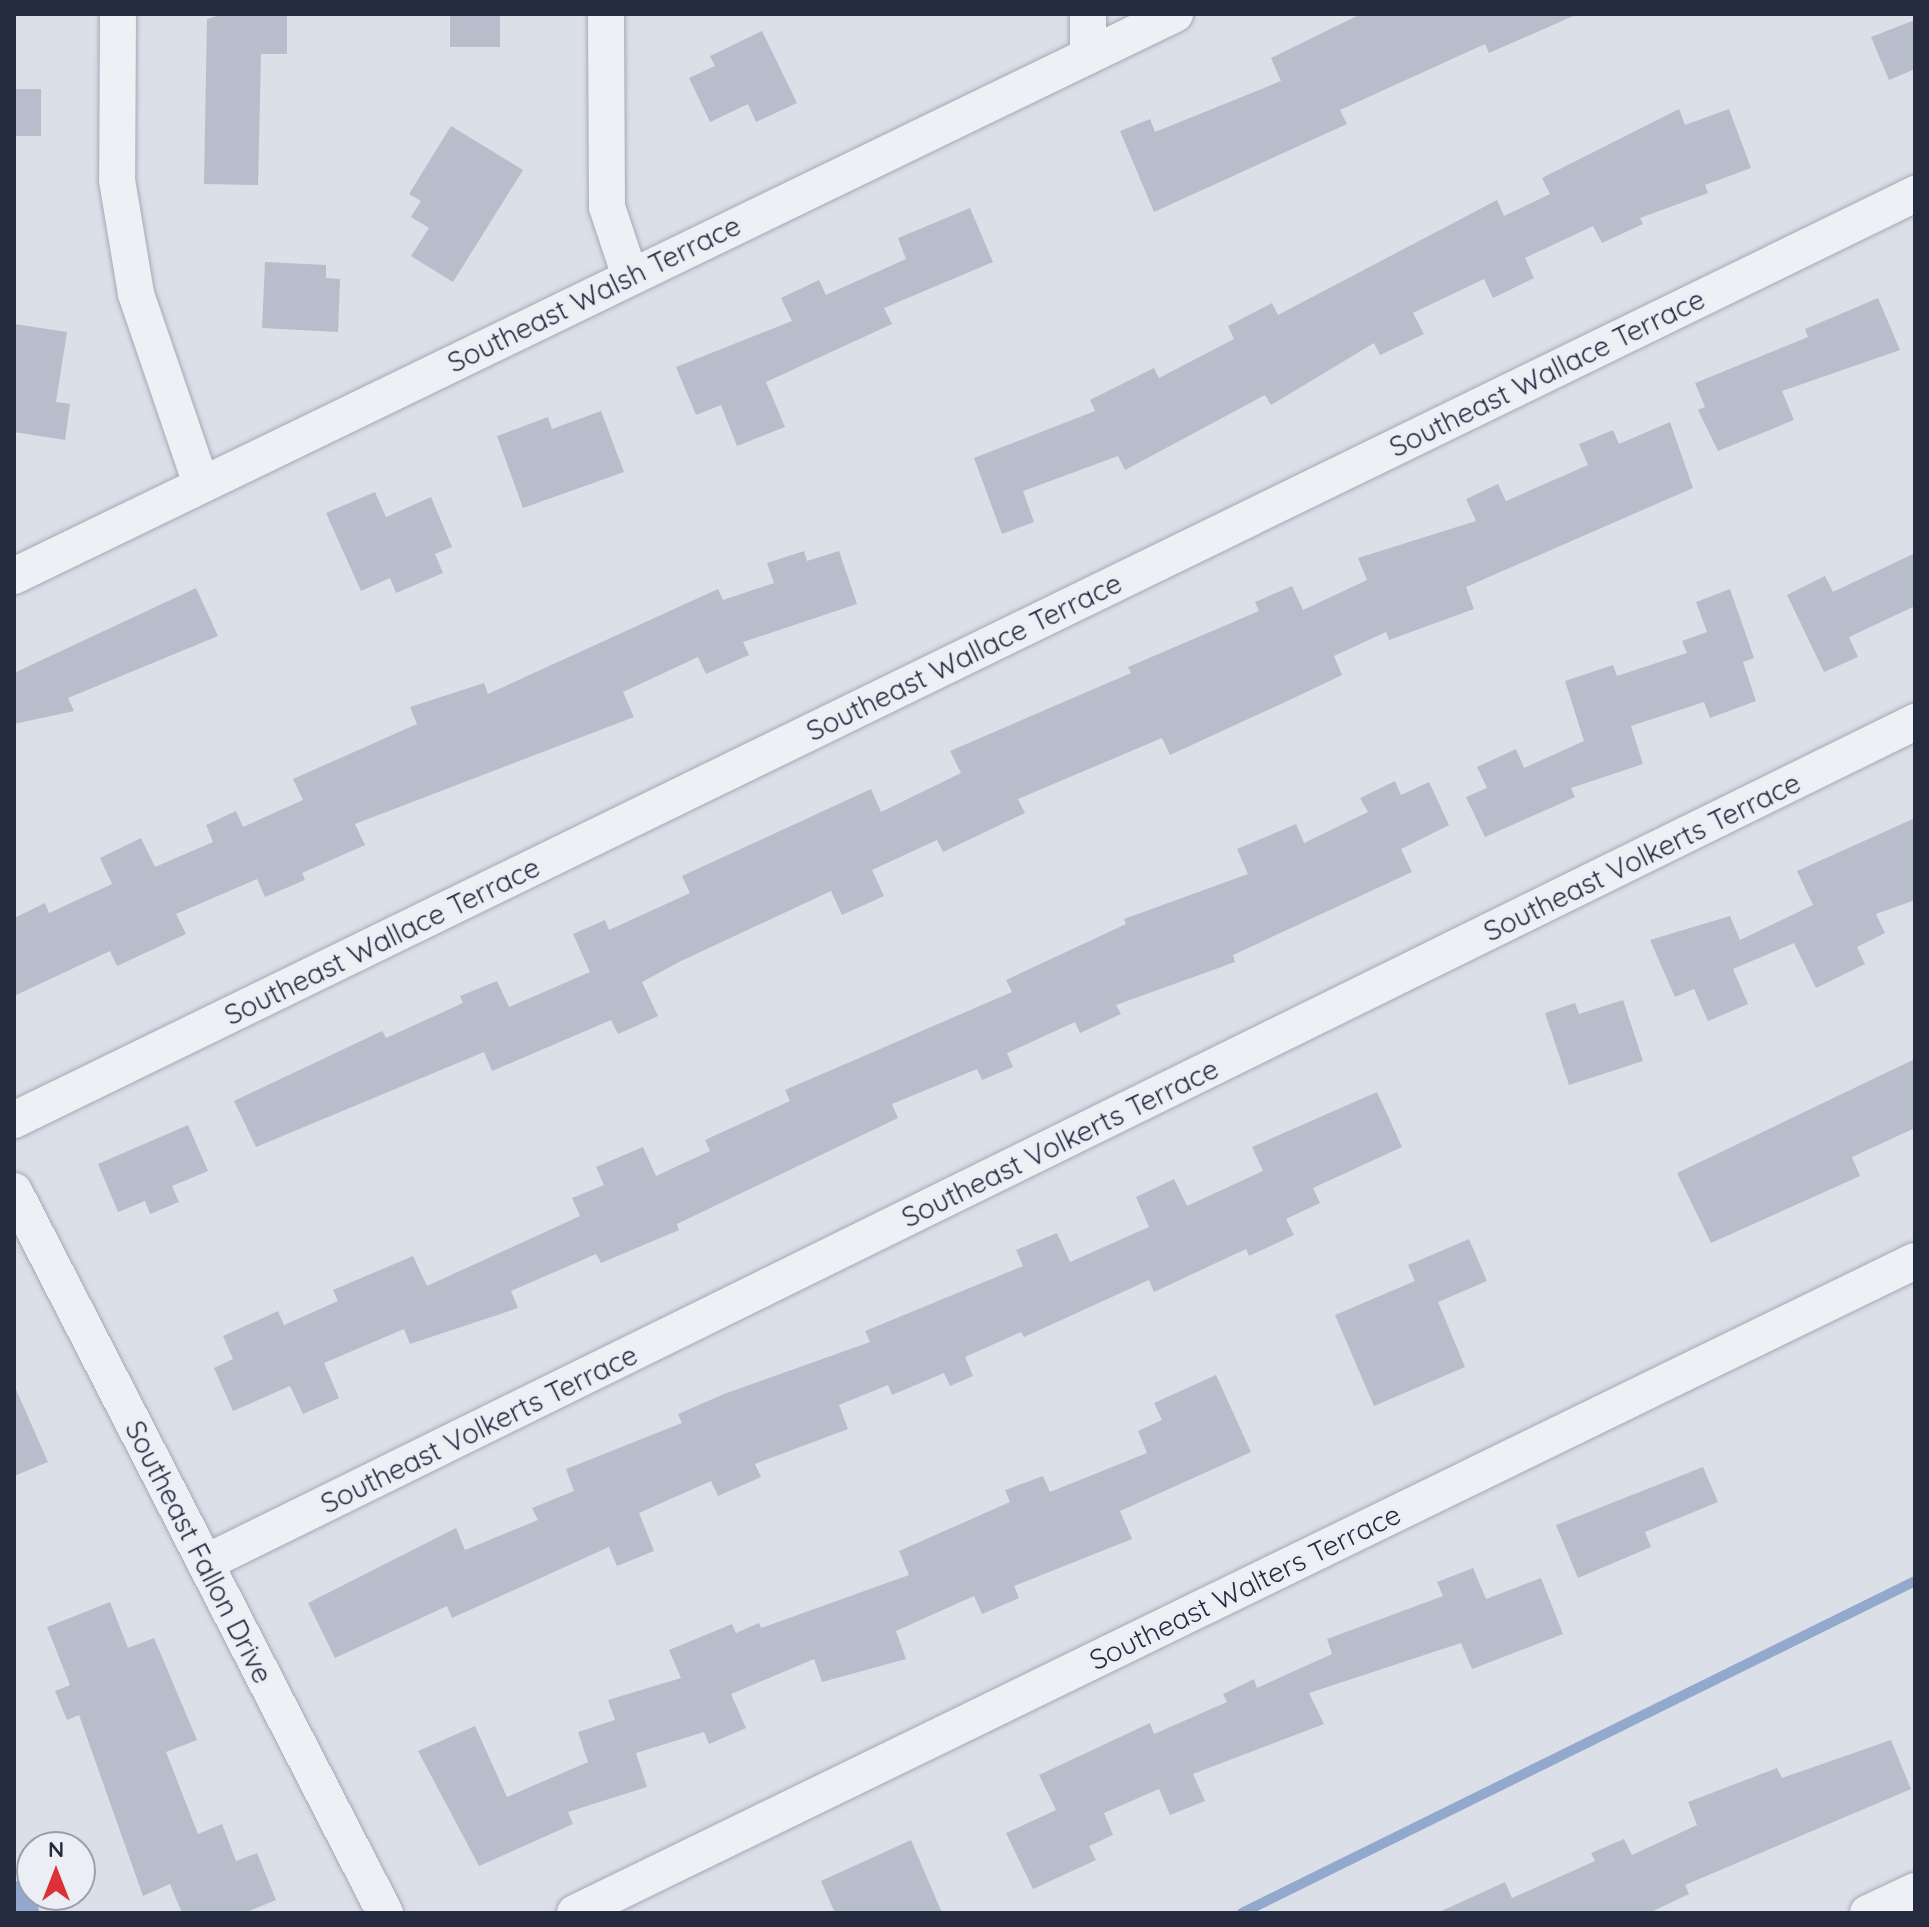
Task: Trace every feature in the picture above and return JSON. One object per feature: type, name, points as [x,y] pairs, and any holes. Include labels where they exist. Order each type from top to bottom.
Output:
[{"type":"street","points":[[118,14],[117,180],[136,294],[201,484]]},
{"type":"street","points":[[606,14],[607,207],[630,276]]},
{"type":"street","points":[[1088,14],[1088,56]]},
{"type":"street","name":"Southeast Walsh Terrace","points":[[14,576],[1175,14]]},
{"type":"street","name":"Southeast Wallace Terrace","points":[[14,1120],[1915,194]]},
{"type":"street","name":"Southeast Volkerts Terrace","points":[[205,1563],[1915,722]]},
{"type":"street","name":"Southeast Fallon Drive","points":[[14,1191],[385,1913]]},
{"type":"street","name":"Southeast Walters Terrace","points":[[575,1913],[1915,1261]]},
{"type":"street","points":[[1868,1913],[1915,1891]]},
{"type":"building","points":[[224,14],[287,14],[287,54],[261,54],[258,185],[204,184],[207,19]]},
{"type":"building","points":[[450,14],[500,14],[500,47],[450,47]]},
{"type":"building","points":[[1361,14],[1578,14],[1489,53],[1485,44],[1340,110],[1347,124],[1154,212],[1120,131],[1150,119],[1155,132],[1281,81],[1271,58]]},
{"type":"building","points":[[1915,20],[1915,69],[1889,80],[1871,37]]},
{"type":"building","points":[[762,31],[797,103],[756,122],[748,104],[710,122],[689,78],[715,66],[710,56]]},
{"type":"building","points":[[14,89],[41,89],[41,136],[14,136]]},
{"type":"building","points":[[1679,109],[1685,125],[1729,109],[1751,168],[1705,185],[1708,193],[1640,218],[1643,224],[1602,243],[1593,226],[1525,258],[1534,278],[1493,298],[1484,279],[1413,313],[1424,334],[1380,355],[1374,343],[1271,405],[1265,395],[1125,470],[1118,456],[1023,491],[1034,522],[1002,534],[974,458],[1095,411],[1090,400],[1154,368],[1159,378],[1234,339],[1228,326],[1272,303],[1278,315],[1497,200],[1504,216],[1550,194],[1542,178]]},
{"type":"building","points":[[451,126],[523,170],[453,282],[411,256],[429,228],[411,217],[421,201],[409,194]]},
{"type":"building","points":[[970,208],[993,262],[884,308],[892,324],[766,382],[785,427],[737,446],[721,405],[696,415],[676,367],[792,321],[781,298],[819,280],[826,295],[906,259],[898,238]]},
{"type":"building","points":[[265,262],[326,265],[326,278],[340,279],[338,332],[262,328]]},
{"type":"building","points":[[1878,298],[1900,350],[1782,391],[1794,420],[1718,451],[1698,410],[1705,407],[1695,383],[1808,337],[1805,329]]},
{"type":"building","points":[[14,324],[67,332],[56,402],[70,404],[65,440],[14,432]]},
{"type":"building","points":[[601,411],[624,472],[523,508],[497,436],[548,417],[552,429]]},
{"type":"building","points":[[1670,422],[1693,488],[1466,587],[1474,609],[1389,640],[1386,632],[1334,656],[1342,675],[1170,755],[1162,738],[1018,799],[1025,813],[943,852],[937,840],[872,870],[884,896],[842,915],[831,891],[681,961],[642,982],[658,1016],[618,1034],[611,1020],[492,1071],[484,1052],[256,1147],[234,1101],[382,1031],[386,1038],[463,1003],[460,996],[497,981],[509,1007],[590,972],[573,934],[605,920],[609,930],[690,893],[682,876],[871,789],[881,812],[961,773],[950,751],[1131,673],[1128,667],[1259,611],[1255,602],[1292,586],[1303,610],[1367,580],[1358,558],[1476,521],[1466,499],[1498,484],[1506,501],[1588,465],[1579,444],[1613,430],[1619,444]]},
{"type":"building","points":[[375,492],[386,517],[431,497],[452,547],[435,554],[443,573],[396,593],[390,578],[361,591],[326,513]]},
{"type":"building","points":[[804,551],[807,561],[839,551],[857,604],[743,642],[749,655],[706,674],[698,657],[623,692],[634,717],[355,824],[365,845],[302,873],[305,880],[265,897],[257,879],[176,914],[186,934],[117,966],[110,951],[14,996],[14,918],[45,903],[49,913],[112,884],[100,858],[141,838],[155,867],[213,842],[206,825],[236,811],[243,827],[303,800],[293,779],[417,724],[410,707],[484,683],[488,694],[718,589],[723,600],[774,583],[767,563]]},
{"type":"building","points":[[1915,553],[1915,606],[1849,637],[1858,657],[1824,672],[1787,595],[1825,576],[1833,592]]},
{"type":"building","points":[[196,588],[218,636],[68,698],[74,711],[14,724],[14,673]]},
{"type":"building","points":[[1730,589],[1754,658],[1743,662],[1756,701],[1710,718],[1704,702],[1631,726],[1643,764],[1571,788],[1575,797],[1485,837],[1466,797],[1487,788],[1477,767],[1516,749],[1524,768],[1584,741],[1565,681],[1613,665],[1617,676],[1687,653],[1682,641],[1707,632],[1696,602]]},
{"type":"building","points":[[1395,781],[1401,795],[1429,782],[1449,825],[1401,849],[1412,872],[1233,955],[1235,962],[1116,1005],[1121,1014],[1080,1033],[1075,1022],[1007,1053],[1013,1067],[982,1080],[977,1069],[892,1104],[898,1118],[677,1224],[679,1230],[601,1263],[596,1254],[511,1291],[518,1308],[410,1344],[404,1329],[324,1363],[339,1398],[303,1414],[290,1386],[233,1411],[214,1368],[233,1359],[223,1336],[278,1311],[284,1325],[338,1301],[333,1290],[413,1256],[427,1286],[580,1216],[572,1198],[604,1185],[596,1167],[643,1147],[656,1176],[710,1151],[705,1140],[790,1101],[785,1090],[1012,992],[1006,980],[1126,924],[1124,919],[1248,874],[1237,849],[1296,824],[1304,843],[1368,812],[1360,798]]},
{"type":"building","points":[[1915,818],[1915,900],[1876,914],[1885,933],[1857,947],[1865,964],[1816,988],[1794,943],[1733,969],[1748,1004],[1708,1021],[1694,989],[1675,997],[1650,940],[1730,916],[1740,940],[1813,905],[1797,871]]},
{"type":"building","points":[[1623,1000],[1643,1061],[1569,1085],[1545,1013],[1575,1003],[1579,1014]]},
{"type":"building","points":[[1915,1059],[1915,1128],[1852,1157],[1860,1176],[1711,1243],[1677,1173]]},
{"type":"building","points":[[1377,1092],[1402,1147],[1313,1188],[1320,1203],[1286,1219],[1294,1235],[1249,1256],[1246,1249],[1154,1292],[1149,1280],[1024,1337],[1021,1332],[965,1357],[973,1376],[950,1386],[944,1373],[892,1395],[888,1385],[839,1405],[848,1429],[755,1464],[761,1477],[718,1496],[711,1481],[639,1513],[654,1551],[617,1566],[609,1547],[452,1618],[447,1606],[335,1658],[308,1603],[456,1528],[465,1550],[538,1520],[532,1508],[574,1491],[566,1469],[682,1423],[678,1414],[724,1394],[870,1342],[865,1331],[1023,1266],[1016,1250],[1057,1233],[1070,1262],[1149,1227],[1136,1197],[1174,1179],[1187,1206],[1263,1171],[1252,1147]]},
{"type":"building","points":[[188,1125],[208,1171],[172,1186],[179,1202],[150,1214],[145,1201],[118,1212],[98,1164]]},
{"type":"building","points":[[1469,1239],[1487,1281],[1438,1302],[1465,1367],[1374,1406],[1335,1315],[1415,1281],[1408,1265]]},
{"type":"building","points":[[1216,1375],[1251,1452],[1120,1511],[1132,1539],[1014,1586],[1019,1598],[982,1614],[974,1596],[896,1631],[906,1659],[822,1682],[814,1659],[731,1694],[746,1728],[709,1744],[704,1732],[636,1753],[647,1787],[568,1812],[573,1824],[479,1866],[418,1751],[475,1726],[507,1797],[588,1762],[578,1732],[615,1720],[608,1700],[681,1678],[669,1650],[732,1624],[736,1633],[759,1623],[761,1628],[909,1575],[899,1551],[1010,1502],[1005,1490],[1043,1476],[1050,1492],[1147,1453],[1138,1431],[1162,1420],[1154,1403]]},
{"type":"building","points":[[14,1385],[48,1462],[14,1476]]},
{"type":"building","points":[[1703,1467],[1718,1502],[1645,1532],[1651,1547],[1578,1578],[1556,1525]]},
{"type":"building","points":[[1473,1568],[1486,1599],[1541,1578],[1563,1634],[1472,1669],[1461,1643],[1309,1693],[1324,1724],[1193,1774],[1205,1801],[1170,1815],[1159,1789],[1104,1813],[1113,1835],[1089,1846],[1096,1860],[1033,1889],[1006,1833],[1056,1810],[1039,1775],[1150,1723],[1154,1734],[1227,1702],[1223,1694],[1254,1679],[1257,1688],[1332,1654],[1327,1639],[1443,1596],[1437,1582]]},
{"type":"building","points":[[110,1602],[128,1648],[154,1638],[197,1740],[166,1752],[198,1834],[222,1824],[236,1861],[257,1853],[276,1900],[244,1913],[182,1913],[170,1884],[143,1896],[79,1715],[67,1720],[55,1691],[70,1685],[47,1627]]},
{"type":"building","points":[[1891,1740],[1911,1789],[1685,1885],[1689,1894],[1649,1913],[1437,1913],[1505,1882],[1512,1898],[1595,1861],[1591,1853],[1624,1839],[1632,1855],[1697,1825],[1688,1802],[1777,1768],[1782,1778]]},
{"type":"building","points":[[911,1840],[942,1913],[835,1913],[821,1881]]},
{"type":"waterway","points":[[1242,1913],[1915,1581]]},
{"type":"waterway","points":[[14,1899],[21,1913]]}]
